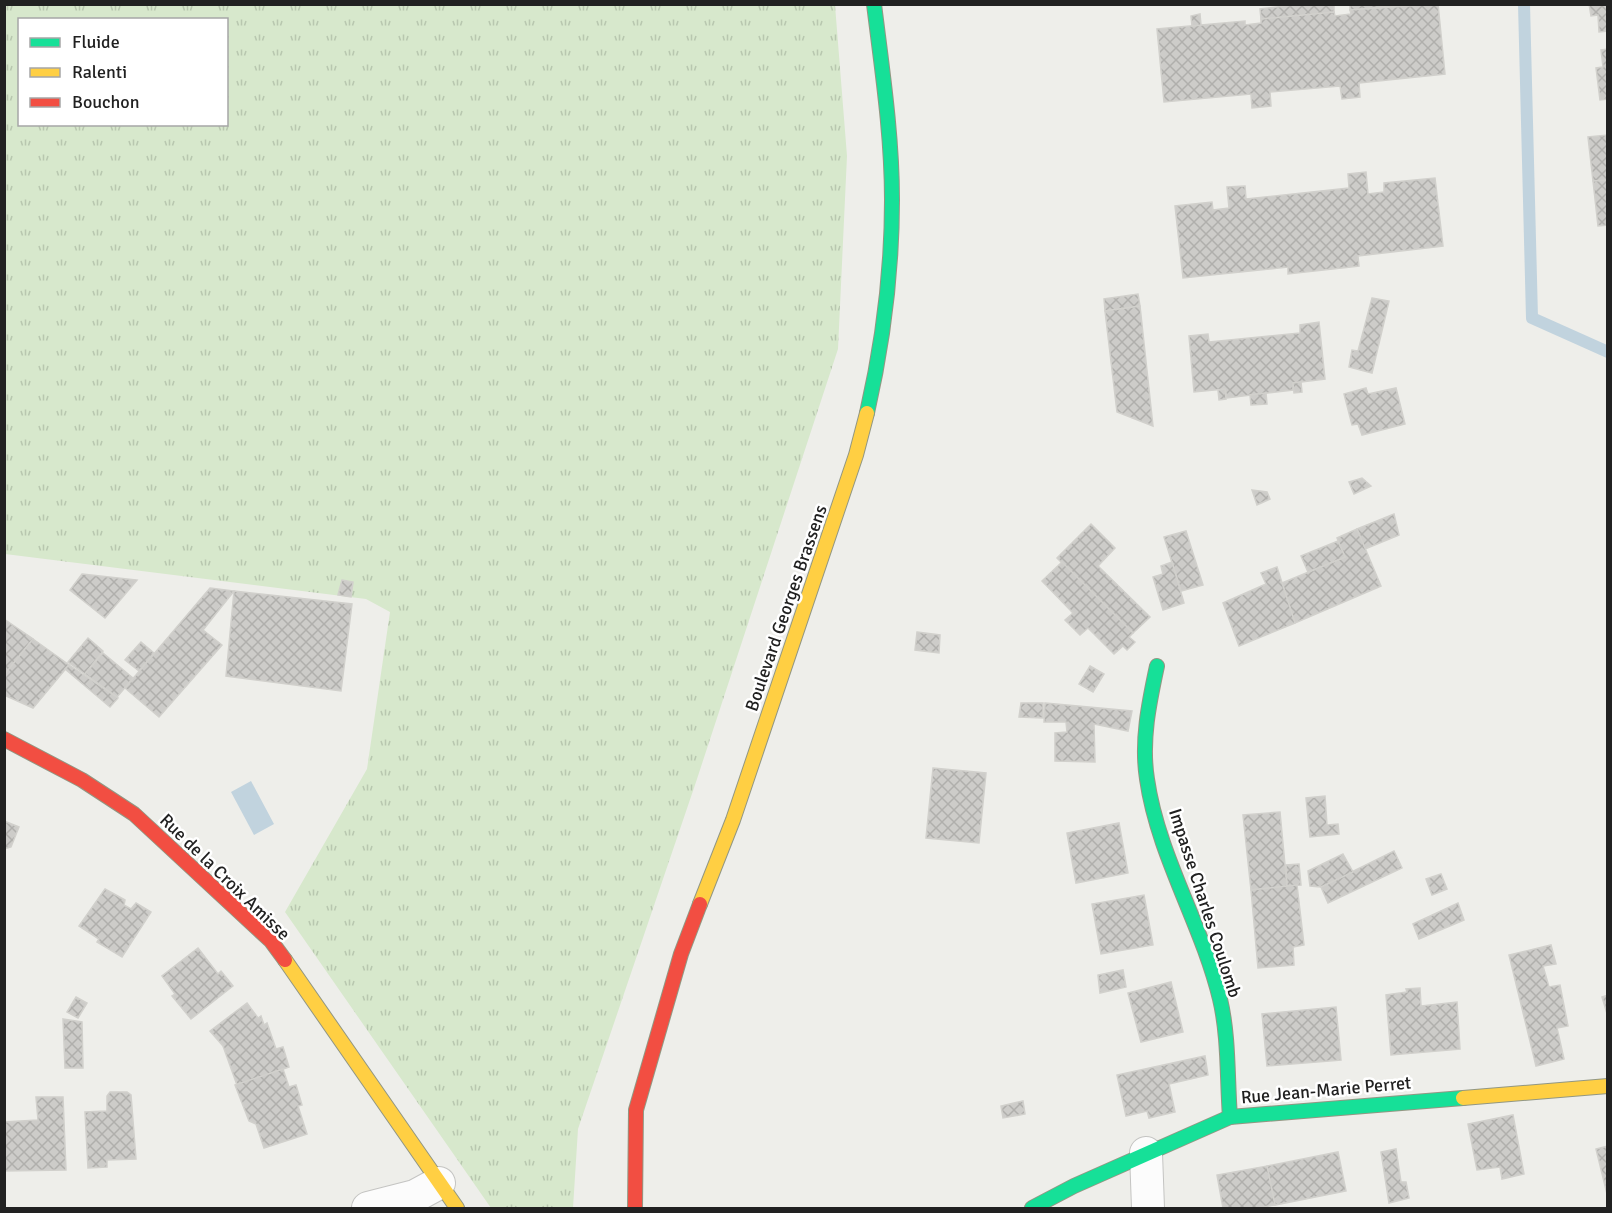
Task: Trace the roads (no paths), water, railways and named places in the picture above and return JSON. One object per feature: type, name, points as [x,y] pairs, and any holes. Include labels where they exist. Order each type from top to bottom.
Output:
[{"type":"street","name":"Boulevard Georges Brassens","points":[[635,1209],[636,1110],[645,1075],[681,954],[741,798],[856,455],[873,397],[886,302],[892,199],[874,4]]},
{"type":"street","name":"Impasse Charles Coulomb","points":[[1157,666],[1148,707],[1147,777],[1161,839],[1202,942],[1220,1001],[1230,1117]]},
{"type":"street","name":"Rue de la Croix Amisse","points":[[4,739],[82,780],[134,814],[271,941],[457,1209]]},
{"type":"street","name":"Rue Jean-Marie Perret","points":[[1032,1209],[1146,1153],[1230,1117],[1608,1086]]},
{"type":"street","points":[[1146,1153],[1148,1209]]},
{"type":"street","points":[[368,1209],[415,1196],[439,1183]]},
{"type":"water","points":[[251,781],[274,824],[254,835],[231,792]]},
{"type":"waterway","points":[[1524,4],[1532,318],[1608,352]]}]
